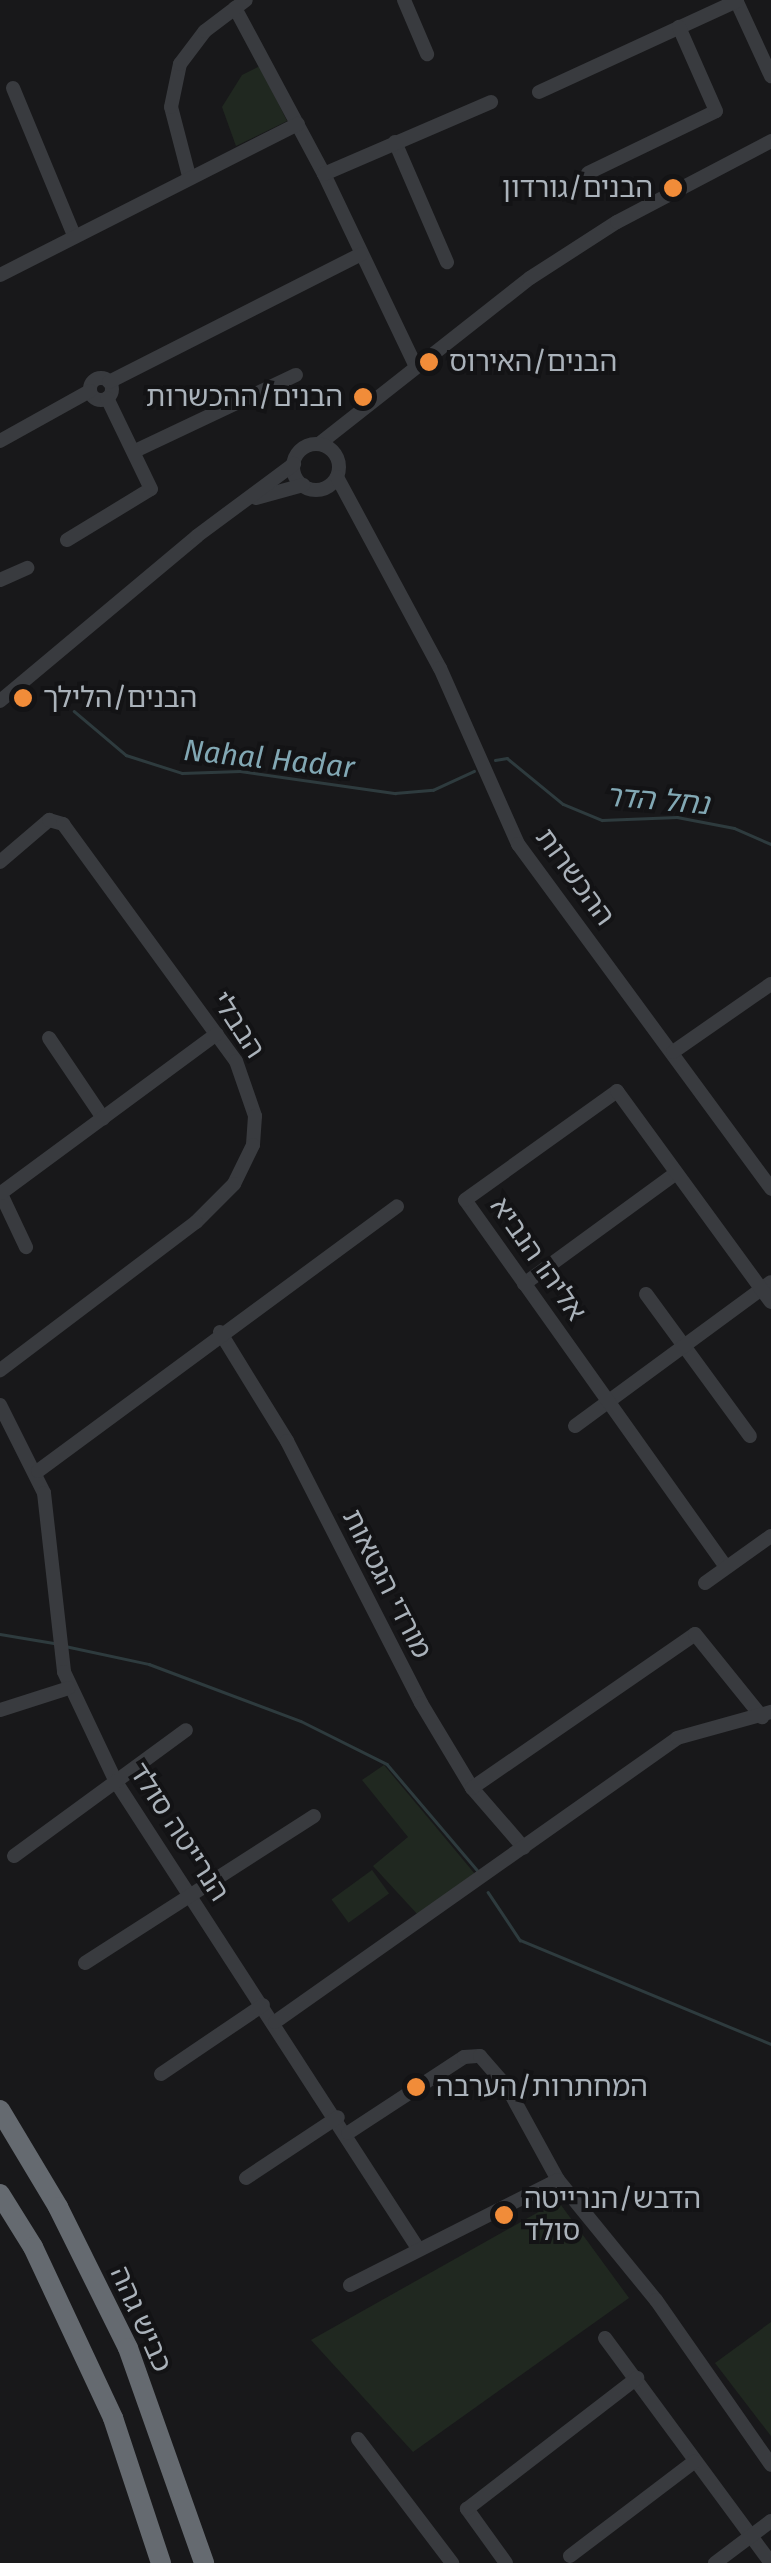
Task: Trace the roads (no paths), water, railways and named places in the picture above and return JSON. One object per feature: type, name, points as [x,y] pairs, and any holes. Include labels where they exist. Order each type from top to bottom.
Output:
[{"type":"highway","name":"כביש גהה","points":[[0,2110],[58,2206],[128,2348],[204,2563]]},
{"type":"highway","points":[[0,2194],[32,2247],[113,2418],[161,2563]]},
{"type":"street","points":[[404,0],[428,54]]},
{"type":"street","points":[[539,92],[736,1],[771,76]]},
{"type":"street","points":[[188,176],[175,136],[174,86],[189,48],[240,4],[415,364]]},
{"type":"street","points":[[588,173],[716,112],[679,28]]},
{"type":"street","points":[[13,88],[72,233]]},
{"type":"street","points":[[324,174],[491,102]]},
{"type":"street","points":[[0,275],[72,233],[298,124]]},
{"type":"street","points":[[0,702],[236,506],[294,464],[304,448],[319,444],[415,364],[617,222],[771,141]]},
{"type":"street","points":[[395,142],[448,262]]},
{"type":"street","points":[[0,441],[90,391],[96,379],[109,382],[361,254]]},
{"type":"street","points":[[134,451],[296,375]]},
{"type":"street","points":[[67,540],[152,489],[107,398],[109,382]]},
{"type":"street","points":[[90,391],[107,398]]},
{"type":"street","points":[[236,506],[303,486],[321,490],[337,477],[336,455],[360,409]]},
{"type":"street","points":[[319,444],[336,455]]},
{"type":"street","points":[[294,464],[303,486]]},
{"type":"street","name":"ההכשרות","points":[[337,477],[353,517],[440,668],[518,844],[771,1188]]},
{"type":"street","name":"ההכשרות","points":[[321,490],[353,517]]},
{"type":"street","points":[[0,580],[27,568]]},
{"type":"street","name":"הבבלי","points":[[0,862],[49,820],[63,824],[217,1034],[252,1096],[254,1116],[253,1145],[234,1184],[196,1222],[0,1370]]},
{"type":"street","points":[[673,1052],[771,984]]},
{"type":"street","points":[[26,1247],[0,1193],[217,1034]]},
{"type":"street","points":[[49,1038],[103,1118]]},
{"type":"street","name":"אליהו הנביא","points":[[726,1567],[465,1200],[616,1091],[766,1286],[771,1302]]},
{"type":"street","points":[[524,1284],[676,1172]]},
{"type":"street","points":[[38,1471],[220,1332],[397,1206]]},
{"type":"street","points":[[576,1426],[766,1286]]},
{"type":"street","points":[[646,1294],[750,1436]]},
{"type":"street","name":"מורדי הגטאות","points":[[220,1332],[287,1441],[382,1633],[472,1788],[524,1848]]},
{"type":"street","name":"הנרייטה סולד","points":[[0,1405],[38,1471],[69,1688],[116,1782],[338,2117],[418,2247]]},
{"type":"street","points":[[705,1583],[771,1536]]},
{"type":"street","points":[[275,2022],[678,1738],[766,1715],[695,1634],[472,1788]]},
{"type":"street","points":[[0,1710],[69,1688]]},
{"type":"street","points":[[14,1856],[186,1730]]},
{"type":"street","points":[[85,1963],[314,1816]]},
{"type":"street","points":[[161,2074],[263,2005]]},
{"type":"street","points":[[348,2134],[464,2057],[480,2056],[507,2086],[558,2180],[656,2300],[771,2465]]},
{"type":"street","points":[[246,2178],[338,2117]]},
{"type":"street","points":[[350,2284],[558,2180]]},
{"type":"street","points":[[605,2338],[771,2563]]},
{"type":"street","points":[[506,2563],[467,2509],[636,2378]]},
{"type":"street","points":[[358,2439],[452,2563]]},
{"type":"street","points":[[570,2556],[694,2462]]},
{"type":"street","points":[[716,2563],[771,2521]]},
{"type":"waterway","name":"Nahal Hadar","points":[[74,711],[126,755],[182,773],[240,771],[395,793],[433,790],[474,771]]},
{"type":"waterway","name":"נחל הדר","points":[[495,760],[507,758],[563,804],[602,820],[677,817],[734,828],[771,844]]},
{"type":"waterway","points":[[0,1634],[53,1643]]},
{"type":"waterway","points":[[65,1646],[149,1664],[301,1721],[387,1764],[479,1872]]},
{"type":"waterway","points":[[488,1892],[520,1940],[771,2044]]},
{"type":"place","name":"הבנים/גורדון","points":[[673,188]]},
{"type":"place","name":"הבנים/האירוס","points":[[429,362]]},
{"type":"place","name":"הבנים/ההכשרות","points":[[363,397]]},
{"type":"place","name":"הבנים/הלילך","points":[[23,698]]},
{"type":"place","name":"המחתרות/הערבה","points":[[416,2087]]},
{"type":"place","name":"הדבש/הנרייטה סולד","points":[[504,2215]]}]
